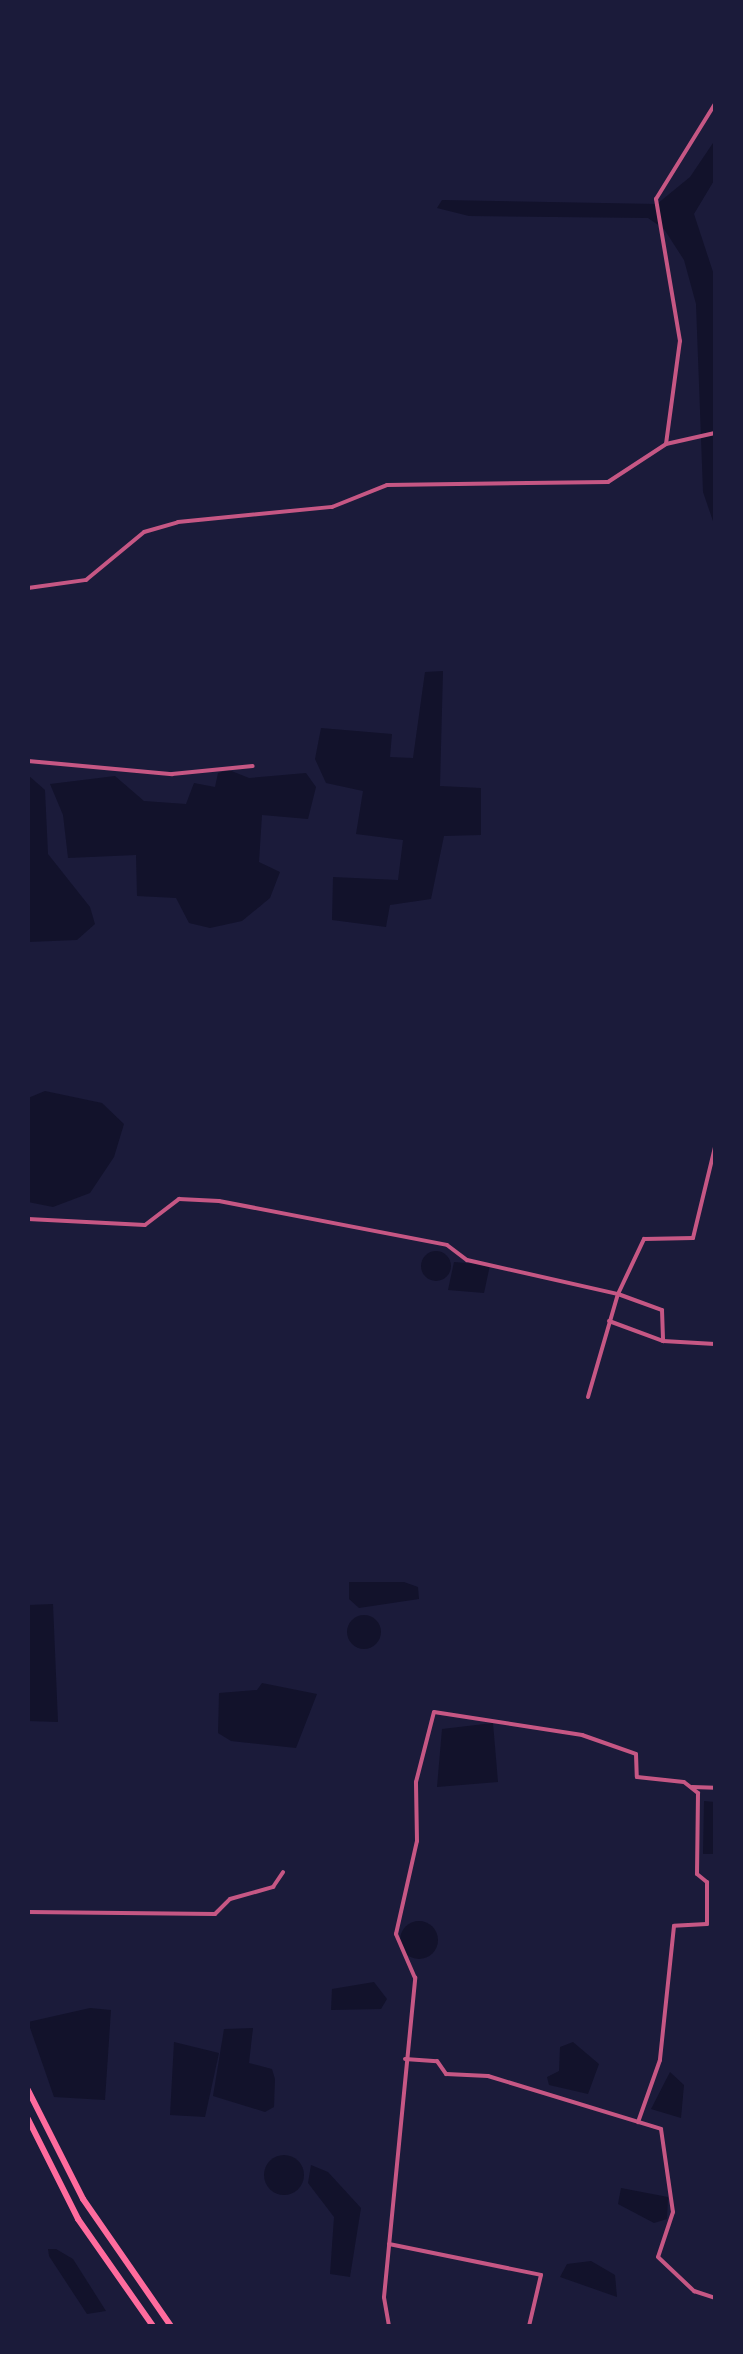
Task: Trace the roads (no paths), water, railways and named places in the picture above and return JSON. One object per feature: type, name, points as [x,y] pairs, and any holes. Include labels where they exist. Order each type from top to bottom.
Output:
[{"type":"highway","points":[[28,2090],[83,2199],[171,2326]]},
{"type":"highway","points":[[28,2119],[78,2219],[153,2326]]},
{"type":"street","points":[[666,444],[680,341],[674,277],[656,224],[656,199],[715,104]]},
{"type":"street","points":[[28,588],[86,580],[144,532],[178,522],[332,507],[387,485],[608,482],[666,444],[698,433],[715,433]]},
{"type":"street","points":[[28,761],[172,774],[253,766]]},
{"type":"street","points":[[588,1397],[618,1294],[644,1239],[693,1238],[715,1147]]},
{"type":"street","points":[[28,1219],[145,1225],[179,1199],[219,1201],[447,1245],[467,1260],[618,1294],[662,1310],[663,1341]]},
{"type":"street","points":[[609,1321],[663,1341],[715,1344]]},
{"type":"street","points":[[389,2326],[389,2244],[415,1971],[396,1934],[434,1712],[582,1735],[636,1754],[637,1777],[715,1788]]},
{"type":"street","points":[[638,2122],[660,2060],[674,1926],[707,1924],[692,1787]]},
{"type":"street","points":[[28,1912],[215,1914],[230,1899],[273,1887],[283,1872]]},
{"type":"street","points":[[405,2059],[437,2061],[446,2074],[488,2076],[661,2129],[673,2212],[661,2266],[715,2298]]},
{"type":"street","points":[[389,2244],[541,2275],[529,2326]]}]
